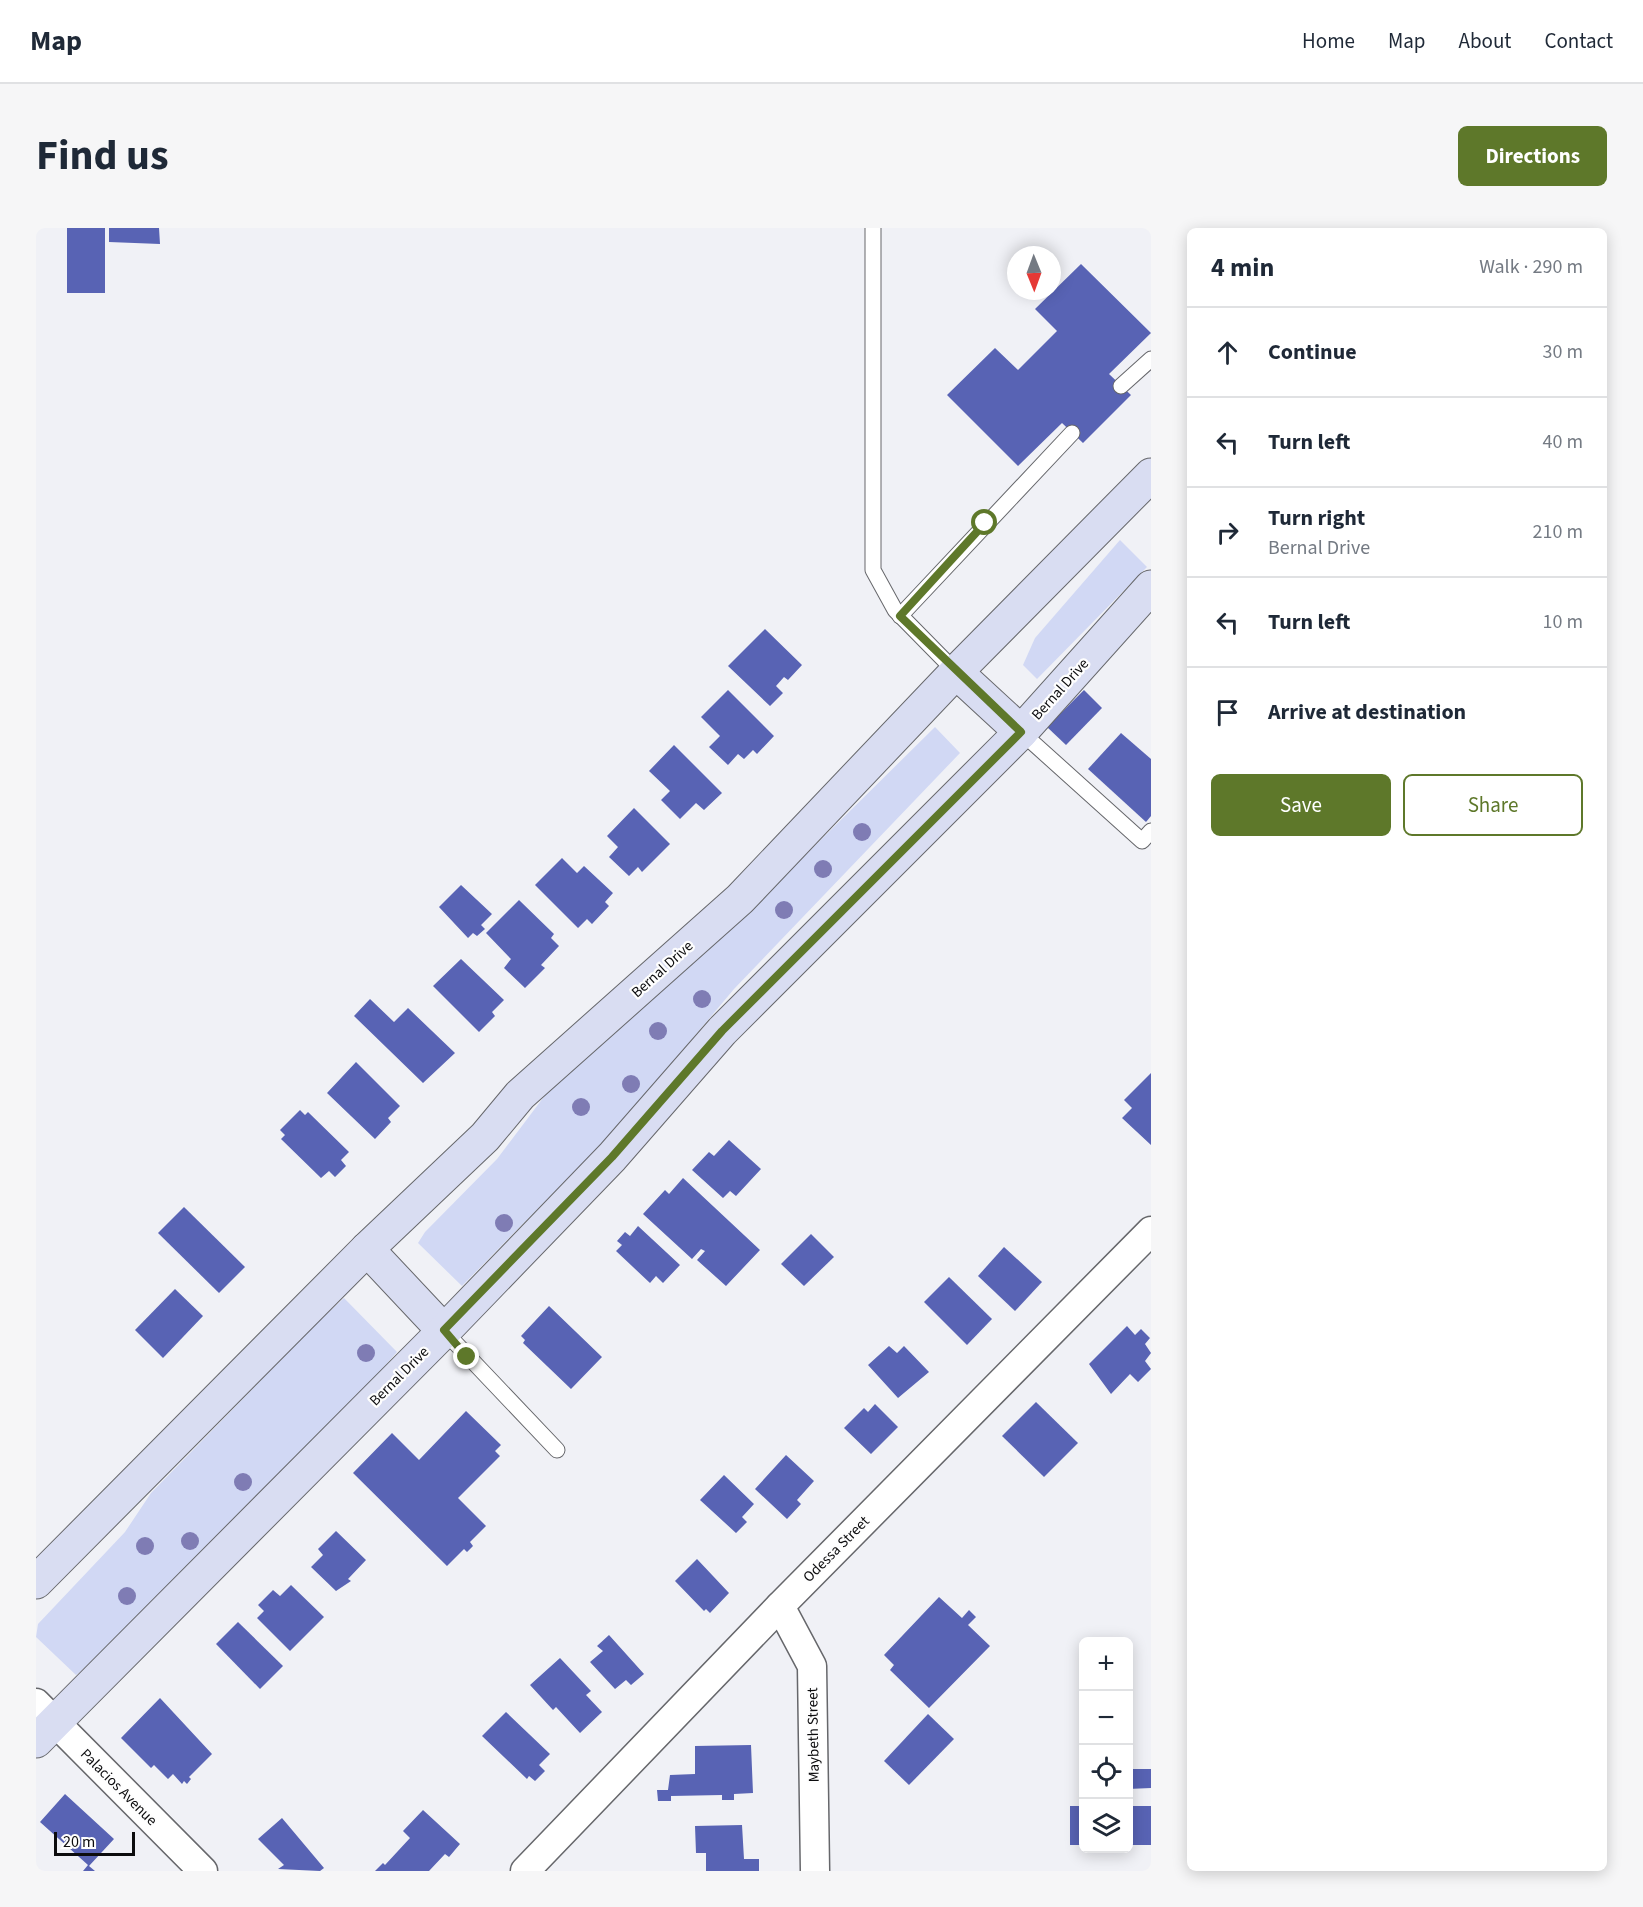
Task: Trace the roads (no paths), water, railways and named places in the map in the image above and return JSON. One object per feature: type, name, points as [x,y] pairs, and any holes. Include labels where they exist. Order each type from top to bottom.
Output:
[{"type":"street","name":"Bernal Drive","points":[[36,1582],[367,1249],[485,1137],[520,1095],[740,899],[956,672],[1151,475]]},
{"type":"street","name":"Bernal Drive","points":[[42,1722],[444,1330],[612,1157],[722,1031],[1021,732],[1151,587]]},
{"type":"street","points":[[956,672],[1021,732]]},
{"type":"street","name":"Odessa Street","points":[[525,1871],[780,1606],[1151,1231]]},
{"type":"street","points":[[367,1249],[444,1330]]},
{"type":"street","name":"Maybeth Street","points":[[780,1606],[812,1666],[815,1871]]},
{"type":"street","name":"Palacios Avenue","points":[[42,1722],[203,1871]]},
{"type":"lane","points":[[873,228],[873,570],[900,616],[956,672]]},
{"type":"lane","points":[[1121,386],[1151,359]]},
{"type":"lane","points":[[900,616],[1072,433]]},
{"type":"lane","points":[[1021,732],[1142,841],[1151,831]]},
{"type":"lane","points":[[444,1330],[557,1450]]}]
